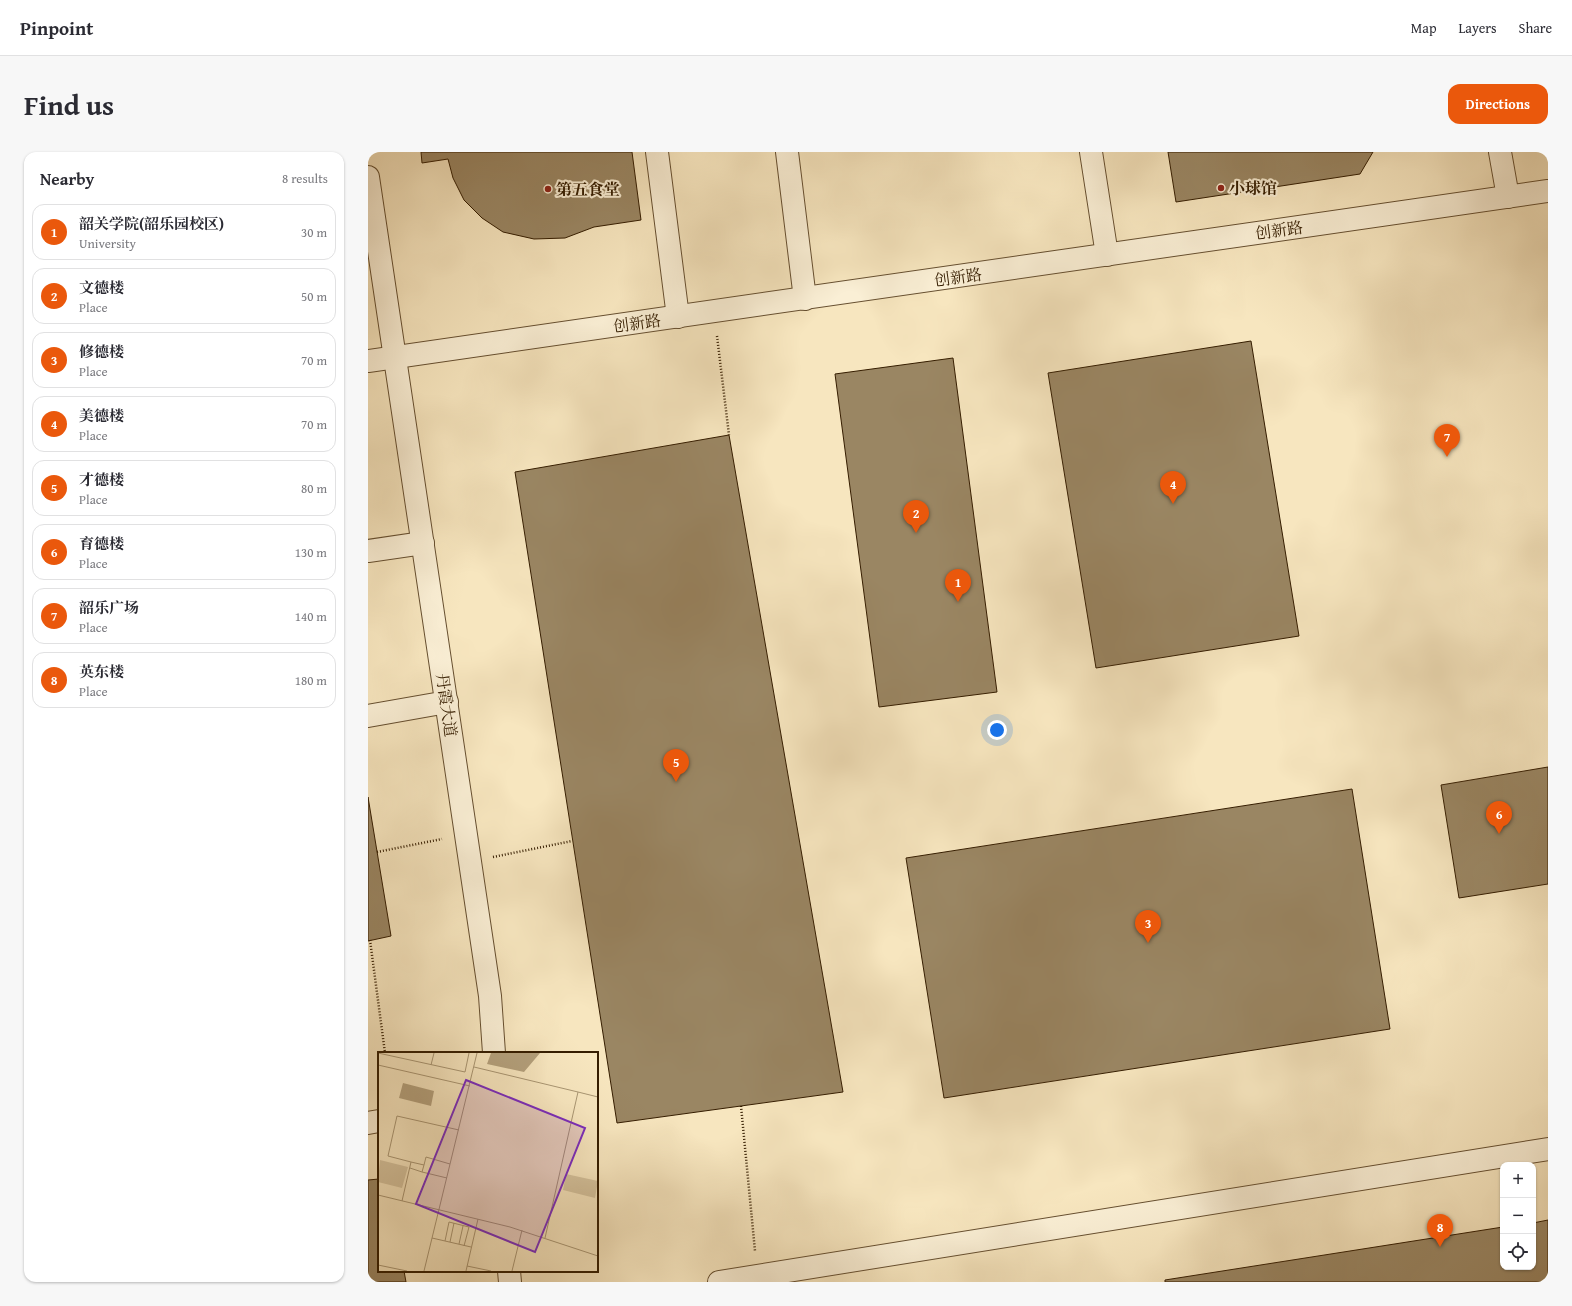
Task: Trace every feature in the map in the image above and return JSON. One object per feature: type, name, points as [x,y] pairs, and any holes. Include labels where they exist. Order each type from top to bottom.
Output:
[{"type":"lane","points":[[657,152],[678,317]]},
{"type":"lane","points":[[787,152],[805,299]]},
{"type":"lane","points":[[1091,152],[1107,255]]},
{"type":"lane","points":[[1500,152],[1508,197]]},
{"type":"lane","name":"丹霞大道","points":[[368,178],[471,862],[490,996],[494,1052]]},
{"type":"lane","name":"创新路","points":[[368,361],[1548,191]]},
{"type":"lane","points":[[368,551],[423,543]]},
{"type":"lane","points":[[368,716],[447,702]]},
{"type":"lane","points":[[368,1123],[378,1121]]},
{"type":"lane","points":[[719,1282],[1548,1149]]},
{"type":"lane","points":[[509,1272],[510,1282]]},
{"type":"path","points":[[714,312],[729,435]]},
{"type":"path","points":[[377,852],[466,834]]},
{"type":"path","points":[[471,862],[572,841]]},
{"type":"path","points":[[370,940],[385,1052]]},
{"type":"path","points":[[741,1106],[758,1276]]},
{"type":"building","name":"第五食堂","points":[[421,152],[632,152],[641,220],[594,227],[565,238],[534,239],[503,232],[482,218],[464,200],[453,178],[448,159],[422,163]]},
{"type":"building","name":"小球馆","points":[[1168,152],[1373,152],[1360,174],[1176,202]]},
{"type":"building","points":[[1251,341],[1299,636],[1096,668],[1048,373]]},
{"type":"building","points":[[953,358],[997,692],[879,707],[835,374]]},
{"type":"building","points":[[729,435],[843,1092],[617,1123],[515,472]]},
{"type":"building","points":[[1548,767],[1548,884],[1459,898],[1441,785]]},
{"type":"building","points":[[1352,789],[1390,1029],[944,1098],[906,858]]},
{"type":"building","points":[[368,797],[391,936],[368,941]]},
{"type":"building","points":[[378,1179],[378,1272],[404,1272],[406,1282],[368,1282],[368,1180]]},
{"type":"building","points":[[1548,1220],[1548,1282],[1165,1282],[1165,1280],[1500,1227],[1500,1270],[1536,1270],[1536,1222]]},
{"type":"place","name":"小球馆","points":[[1221,188]]},
{"type":"place","name":"第五食堂","points":[[548,189]]},
{"type":"place","name":"韶乐广场","points":[[1447,457]]},
{"type":"place","name":"美德楼","points":[[1173,504]]},
{"type":"place","name":"文德楼","points":[[916,533]]},
{"type":"place","name":"韶关学院(韶乐园校区)","points":[[958,602]]},
{"type":"place","name":"才德楼","points":[[676,782]]},
{"type":"place","name":"育德楼","points":[[1499,834]]},
{"type":"place","name":"修德楼","points":[[1148,943]]},
{"type":"place","name":"英东楼","points":[[1440,1247]]}]
